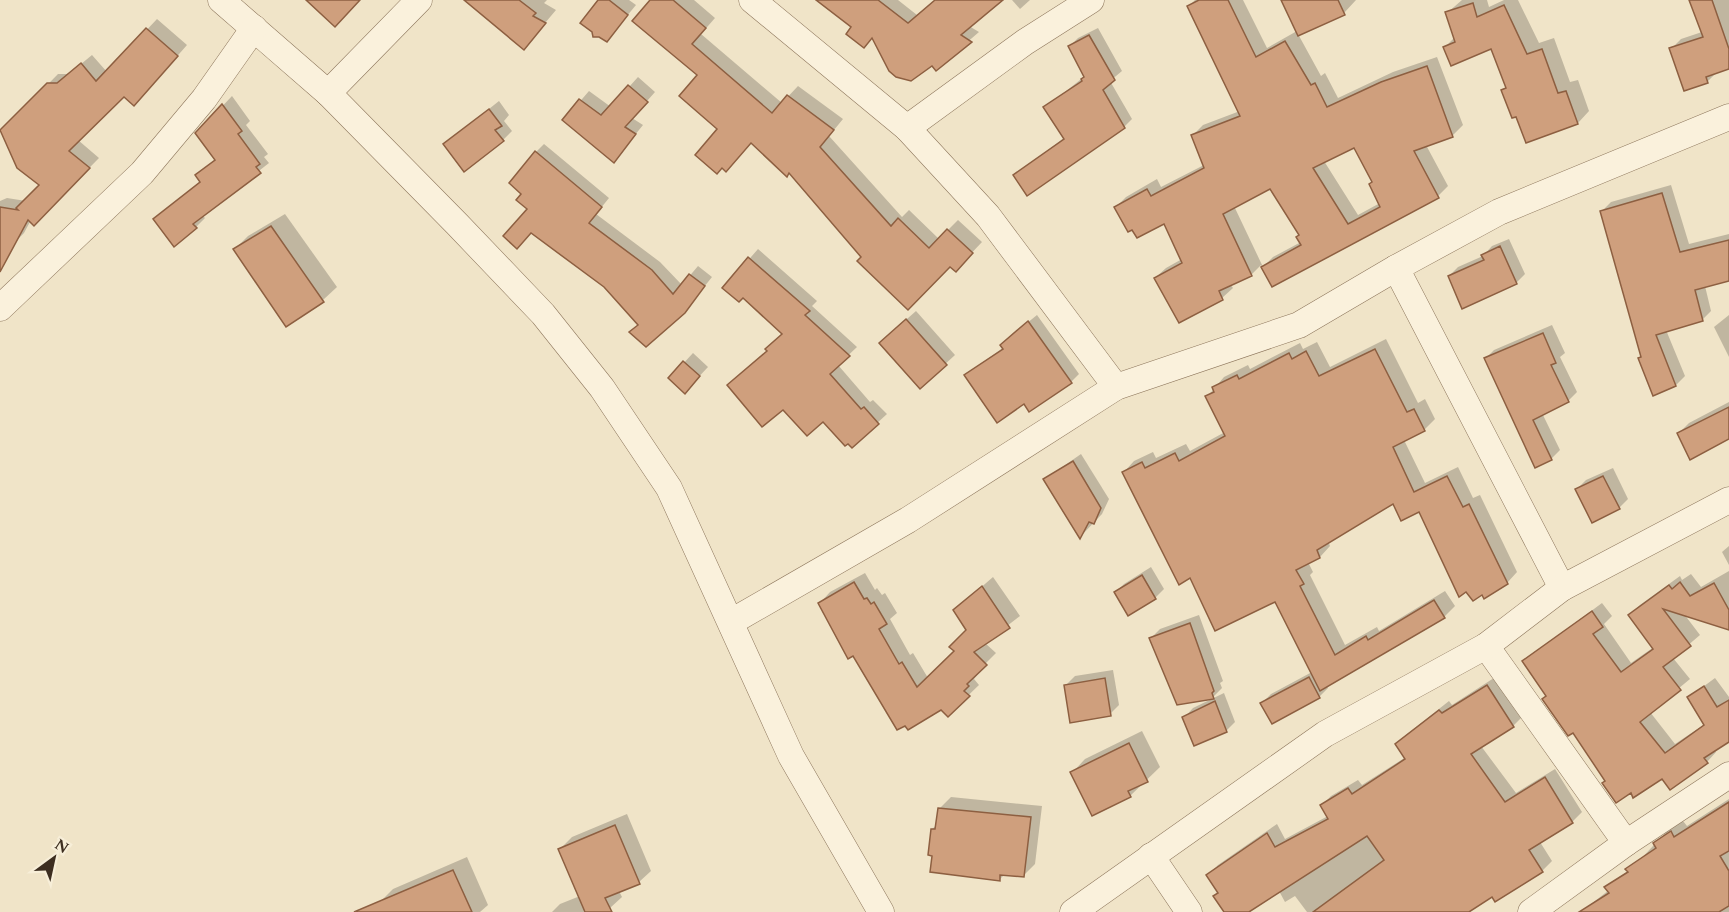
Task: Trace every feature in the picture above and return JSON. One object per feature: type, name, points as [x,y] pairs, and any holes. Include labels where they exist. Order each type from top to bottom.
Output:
[{"type":"street","points":[[221,0],[328,93],[543,314],[602,388],[669,488],[731,622],[761,695],[791,756],[881,912]]},
{"type":"street","points":[[328,93],[419,0]]},
{"type":"street","points":[[753,0],[907,128],[988,216],[1116,387]]},
{"type":"street","points":[[907,128],[1025,42],[1091,0]]},
{"type":"street","points":[[0,308],[142,173],[204,99],[254,28]]},
{"type":"street","points":[[731,622],[908,520],[1116,387],[1299,325],[1396,268],[1499,212],[1729,117]]},
{"type":"street","points":[[1396,268],[1562,588]]},
{"type":"street","points":[[1073,912],[1325,734],[1486,646],[1562,588],[1729,500]]},
{"type":"street","points":[[1486,646],[1626,843]]},
{"type":"street","points":[[1531,912],[1626,843],[1728,778]]},
{"type":"street","points":[[1151,856],[1189,912]]},
{"type":"building","points":[[306,0],[360,0],[335,27]]},
{"type":"building","points":[[464,0],[519,0],[536,13],[533,16],[546,23],[524,50]]},
{"type":"building","points":[[598,0],[609,0],[628,15],[607,42],[599,37],[593,37],[592,32],[580,23]]},
{"type":"building","points":[[650,0],[673,0],[706,28],[692,44],[772,113],[787,95],[834,130],[820,147],[891,226],[898,218],[929,248],[947,229],[973,253],[956,272],[950,267],[908,310],[857,261],[861,257],[789,173],[787,177],[751,143],[726,172],[722,168],[717,174],[695,155],[717,129],[679,96],[697,75],[632,21]]},
{"type":"building","points":[[816,0],[878,0],[908,23],[935,0],[1003,0],[961,35],[972,42],[936,71],[932,66],[911,81],[896,77],[889,71],[872,38],[864,48],[846,34],[851,27]]},
{"type":"building","points":[[1199,0],[1228,0],[1256,57],[1285,41],[1311,85],[1315,83],[1327,107],[1381,82],[1427,66],[1453,137],[1414,151],[1439,198],[1272,287],[1261,267],[1301,245],[1296,237],[1299,235],[1270,189],[1223,214],[1252,276],[1219,291],[1223,300],[1179,323],[1154,278],[1182,263],[1164,224],[1137,238],[1132,230],[1128,232],[1114,207],[1147,189],[1151,196],[1204,168],[1191,135],[1240,116],[1187,6]],"holes":[[[1354,148],[1372,182],[1369,184],[1380,207],[1348,224],[1313,168]]]},
{"type":"building","points":[[1281,0],[1338,0],[1345,15],[1298,36]]},
{"type":"building","points":[[1689,0],[1712,0],[1729,49],[1729,69],[1706,77],[1708,83],[1684,91],[1669,48],[1703,37]]},
{"type":"building","points":[[1473,3],[1477,17],[1504,5],[1527,54],[1542,49],[1558,93],[1566,91],[1578,124],[1526,143],[1516,117],[1512,118],[1501,90],[1506,88],[1491,49],[1451,66],[1443,47],[1455,42],[1445,12]]},
{"type":"building","points":[[146,28],[178,56],[134,106],[124,97],[69,151],[90,168],[34,226],[28,220],[0,272],[0,207],[18,210],[16,208],[39,185],[17,168],[0,130],[47,83],[57,83],[81,63],[96,81]]},
{"type":"building","points":[[1089,35],[1115,80],[1103,90],[1125,128],[1027,196],[1013,175],[1064,139],[1043,107],[1082,81],[1084,77],[1068,46]]},
{"type":"building","points":[[628,85],[648,102],[625,127],[636,134],[614,163],[562,120],[579,99],[601,115]]},
{"type":"building","points":[[222,104],[242,131],[238,134],[260,164],[256,167],[261,173],[193,224],[197,228],[174,247],[153,219],[200,182],[195,175],[215,160],[195,133]]},
{"type":"building","points":[[489,109],[502,126],[495,130],[504,141],[464,172],[443,144]]},
{"type":"building","points":[[535,151],[602,207],[589,223],[652,270],[673,294],[689,274],[705,286],[685,313],[646,347],[629,332],[638,325],[604,287],[531,233],[517,249],[503,236],[527,209],[516,200],[521,194],[509,183]]},
{"type":"building","points":[[1662,193],[1680,252],[1729,240],[1729,281],[1695,290],[1703,321],[1656,335],[1676,386],[1653,396],[1638,358],[1641,357],[1600,211]]},
{"type":"building","points":[[271,226],[324,302],[286,327],[233,249]]},
{"type":"building","points":[[1500,246],[1517,284],[1462,309],[1448,276],[1484,260],[1481,255]]},
{"type":"building","points":[[748,257],[810,311],[805,315],[850,356],[830,374],[861,409],[864,407],[879,424],[852,448],[848,444],[845,446],[823,422],[807,436],[783,410],[762,427],[727,385],[767,351],[765,349],[782,334],[743,298],[739,302],[722,288]]},
{"type":"building","points":[[906,319],[947,365],[920,389],[879,343]]},
{"type":"building","points":[[1028,321],[1072,383],[1029,412],[1024,404],[997,423],[964,375],[1003,349],[1000,345]]},
{"type":"building","points":[[1543,333],[1556,363],[1551,365],[1569,402],[1533,420],[1552,460],[1535,468],[1484,358]]},
{"type":"building","points":[[1375,349],[1407,412],[1414,409],[1425,431],[1393,447],[1414,492],[1447,476],[1463,507],[1469,504],[1508,584],[1484,599],[1482,595],[1473,601],[1466,592],[1459,597],[1419,512],[1401,521],[1393,504],[1317,550],[1320,558],[1296,570],[1304,584],[1300,586],[1335,655],[1366,636],[1368,640],[1434,600],[1445,618],[1320,691],[1275,602],[1215,631],[1190,578],[1179,585],[1122,472],[1142,462],[1145,468],[1175,453],[1179,461],[1225,436],[1205,396],[1214,392],[1212,387],[1237,375],[1239,379],[1289,353],[1292,359],[1306,351],[1319,376]]},
{"type":"building","points":[[683,361],[700,376],[685,394],[668,378]]},
{"type":"building","points":[[1729,407],[1729,439],[1690,460],[1677,433]]},
{"type":"building","points":[[1073,461],[1101,508],[1094,524],[1089,522],[1080,539],[1043,479]]},
{"type":"building","points":[[1603,476],[1620,509],[1592,523],[1575,489]]},
{"type":"building","points":[[1142,575],[1156,599],[1128,616],[1114,592]]},
{"type":"building","points":[[854,582],[864,599],[867,598],[871,604],[874,602],[887,624],[879,629],[899,664],[902,662],[917,687],[954,651],[949,647],[966,630],[953,610],[982,586],[1010,628],[974,652],[987,665],[967,684],[969,686],[964,691],[970,696],[948,717],[941,710],[908,730],[905,726],[897,730],[853,656],[848,659],[818,603]]},
{"type":"building","points":[[1680,582],[1690,596],[1714,583],[1729,610],[1729,630],[1663,609],[1691,646],[1663,667],[1681,690],[1640,722],[1665,753],[1704,725],[1687,697],[1704,686],[1717,707],[1729,700],[1729,742],[1704,758],[1708,763],[1670,790],[1662,779],[1633,798],[1631,793],[1616,803],[1602,783],[1605,781],[1573,733],[1568,736],[1542,699],[1546,696],[1522,661],[1592,611],[1603,627],[1593,634],[1621,672],[1653,649],[1628,615],[1669,585],[1672,589]]},
{"type":"building","points":[[1190,623],[1214,691],[1212,693],[1214,699],[1177,705],[1149,638]]},
{"type":"building","points":[[1309,677],[1320,698],[1272,724],[1260,703]]},
{"type":"building","points":[[1105,678],[1111,716],[1070,723],[1064,685]]},
{"type":"building","points":[[1487,685],[1514,727],[1471,754],[1505,802],[1545,777],[1573,823],[1529,850],[1543,872],[1495,902],[1492,897],[1469,912],[1313,912],[1384,860],[1367,836],[1249,912],[1224,912],[1213,896],[1218,893],[1206,875],[1267,833],[1275,847],[1328,819],[1320,805],[1348,788],[1352,794],[1405,759],[1395,744],[1439,710],[1442,713]]},
{"type":"building","points":[[1215,701],[1227,732],[1194,746],[1182,717]]},
{"type":"building","points":[[1129,743],[1148,782],[1128,791],[1131,797],[1092,816],[1070,772]]},
{"type":"building","points":[[1729,802],[1729,851],[1720,856],[1729,871],[1729,906],[1719,912],[1579,912],[1609,893],[1604,887],[1628,872],[1625,869],[1656,848],[1653,843],[1671,831],[1674,837]]},
{"type":"building","points":[[938,808],[1031,817],[1024,877],[1000,875],[1000,881],[930,872],[932,856],[928,855],[931,829],[935,829]]},
{"type":"building","points":[[615,825],[640,884],[605,898],[612,912],[585,912],[558,849]]},
{"type":"building","points":[[453,870],[472,912],[354,912]]}]
